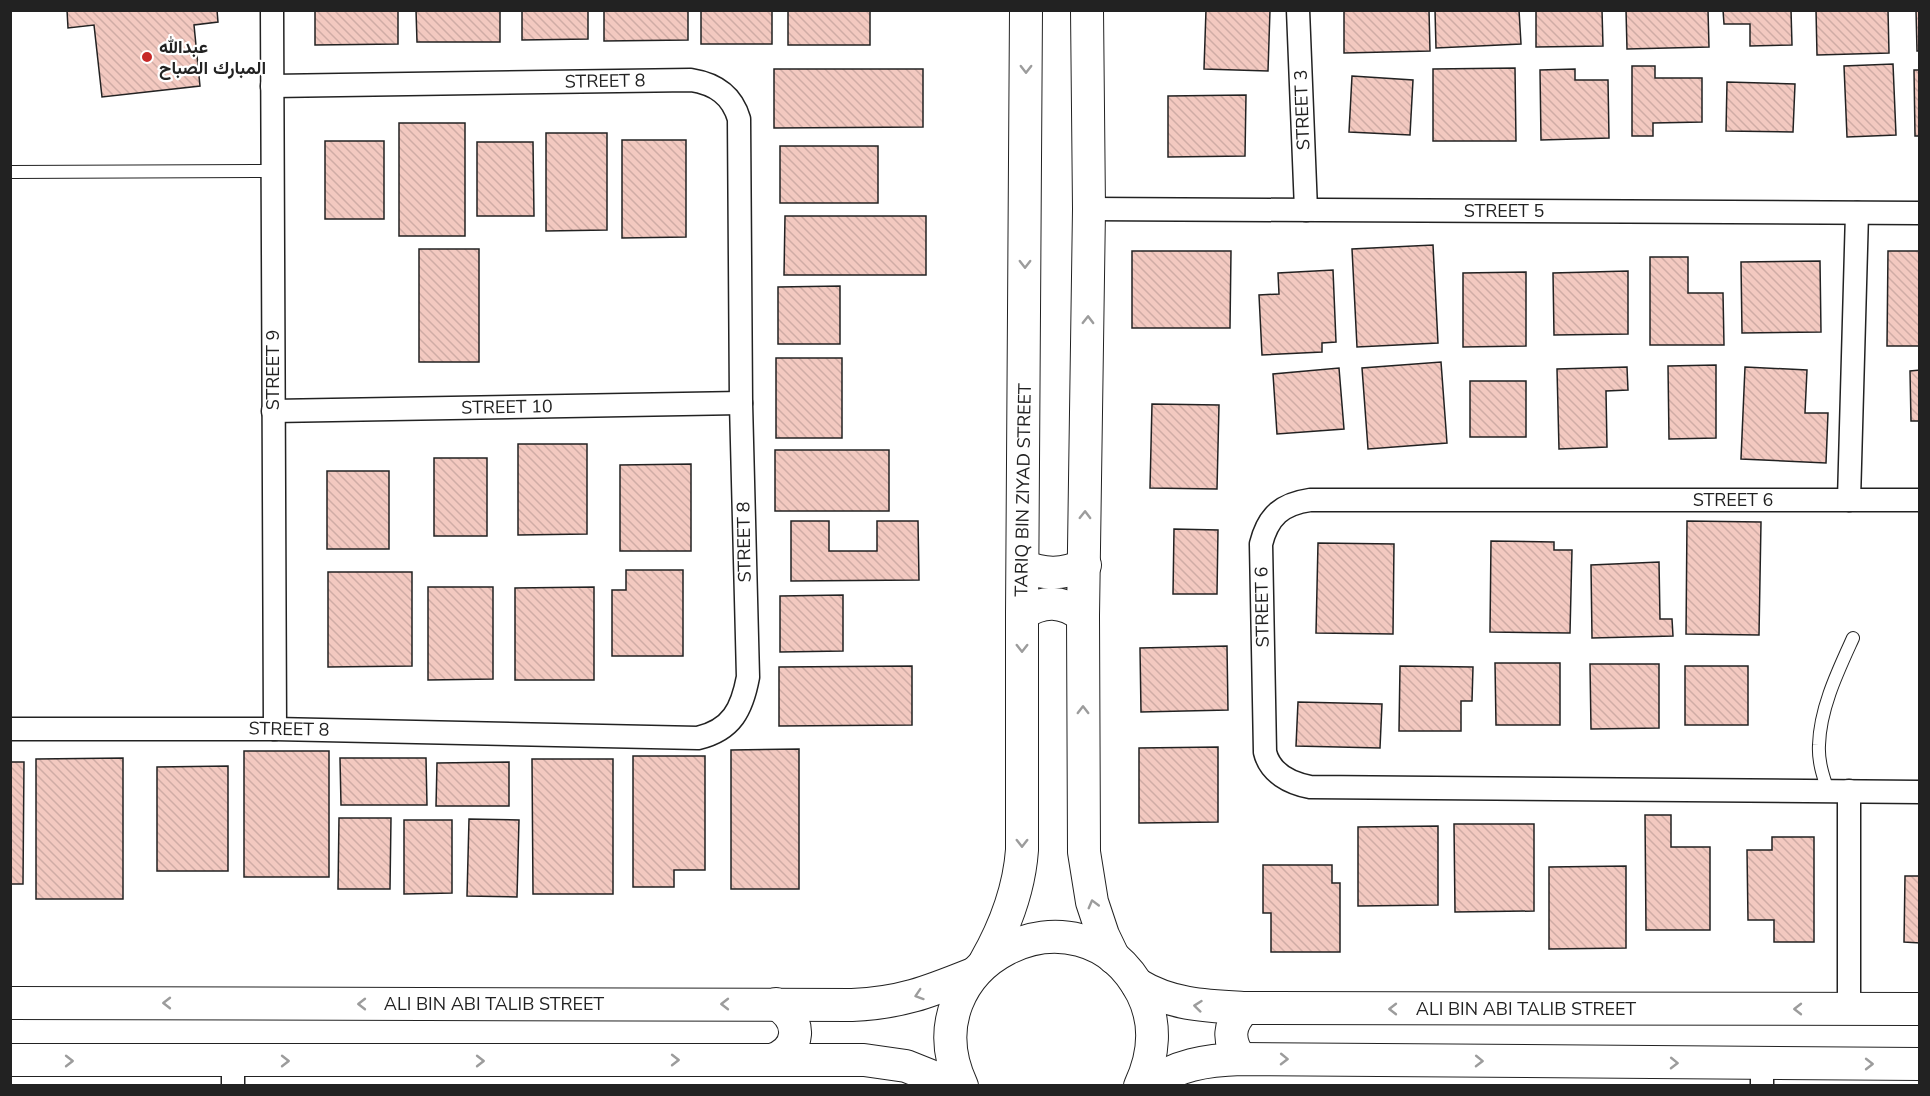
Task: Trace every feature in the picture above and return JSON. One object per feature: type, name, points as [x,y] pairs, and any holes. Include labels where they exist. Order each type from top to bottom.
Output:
[{"type":"street","name":"STREET 9","points":[[272,10],[275,729]]},
{"type":"street","name":"TARIQ BIN ZIYAD STREET","points":[[962,1086],[952,1060],[951,1030],[958,1000],[1006,920],[1017,886],[1022,858],[1026,10]]},
{"type":"street","points":[[1087,10],[1089,209],[1083,616],[1085,868],[1094,910],[1103,935],[1114,958],[1127,970],[1145,1000],[1153,1034],[1148,1069],[1140,1086]]},
{"type":"street","name":"STREET 3","points":[[1298,10],[1306,210]]},
{"type":"street","name":"STREET 8","points":[[10,729],[275,729],[698,738],[713,734],[723,728],[737,711],[745,692],[748,677],[741,403],[739,119],[733,104],[711,84],[691,80],[273,86]]},
{"type":"street","name":"STREET 5","points":[[1089,209],[1920,213]]},
{"type":"street","points":[[1849,500],[1857,213]]},
{"type":"street","name":"STREET 10","points":[[273,411],[741,403]]},
{"type":"street","name":"STREET 6","points":[[1920,500],[1310,500],[1291,504],[1278,512],[1267,526],[1261,544],[1265,752],[1269,764],[1291,781],[1310,787],[1920,792]]},
{"type":"street","points":[[1023,566],[1035,571],[1060,573],[1085,565]]},
{"type":"street","points":[[1022,614],[1033,606],[1059,603],[1083,616]]},
{"type":"street","points":[[1838,791],[1849,1009]]},
{"type":"street","name":"ALI BIN ABI TALIB STREET","points":[[10,1003],[852,1005],[891,1002],[926,993],[979,968],[1015,944],[1049,937],[1084,942],[1100,948],[1114,958]]},
{"type":"street","name":"ALI BIN ABI TALIB STREET","points":[[1137,984],[1156,995],[1190,1005],[1245,1008],[1920,1009]]},
{"type":"street","points":[[772,1060],[788,1051],[795,1034],[795,1024],[791,1016],[776,1005]]},
{"type":"street","points":[[1241,1059],[1234,1050],[1230,1038],[1231,1027],[1236,1016],[1245,1008]]},
{"type":"street","points":[[1148,1086],[1161,1076],[1191,1064],[1241,1059],[1762,1075],[1920,1064]]},
{"type":"street","points":[[10,1060],[233,1074],[772,1060],[883,1062],[930,1074],[956,1086]]},
{"type":"lane","points":[[10,172],[272,171]]},
{"type":"lane","points":[[1838,791],[1822,771],[1819,745],[1832,687],[1854,638]]},
{"type":"building","name":"عبدالله المبارك الصباح","points":[[67,10],[217,10],[218,22],[194,25],[200,86],[102,97],[94,25],[68,28]]},
{"type":"building","points":[[315,10],[398,10],[398,44],[315,45]]},
{"type":"building","points":[[416,10],[500,10],[500,42],[417,42]]},
{"type":"building","points":[[522,10],[588,10],[588,39],[522,40]]},
{"type":"building","points":[[604,10],[688,10],[688,40],[604,41]]},
{"type":"building","points":[[701,10],[772,10],[772,44],[701,44]]},
{"type":"building","points":[[788,10],[870,10],[870,45],[788,45]]},
{"type":"building","points":[[1206,10],[1270,10],[1268,71],[1204,69]]},
{"type":"building","points":[[1344,10],[1429,10],[1430,51],[1344,53]]},
{"type":"building","points":[[1435,10],[1519,10],[1521,44],[1436,48]]},
{"type":"building","points":[[1536,10],[1602,10],[1603,46],[1536,47]]},
{"type":"building","points":[[1626,10],[1708,10],[1709,47],[1627,49]]},
{"type":"building","points":[[1723,10],[1791,10],[1792,45],[1750,46],[1750,24],[1724,24]]},
{"type":"building","points":[[1816,10],[1888,10],[1889,53],[1817,55]]},
{"type":"building","points":[[1916,10],[1920,10],[1920,51],[1917,51]]},
{"type":"building","points":[[1893,64],[1896,135],[1847,137],[1844,66]]},
{"type":"building","points":[[1632,66],[1655,66],[1655,78],[1702,78],[1702,122],[1653,123],[1653,136],[1632,136]]},
{"type":"building","points":[[1515,68],[1516,141],[1433,141],[1433,69]]},
{"type":"building","points":[[774,69],[923,69],[923,127],[774,128]]},
{"type":"building","points":[[1575,69],[1575,80],[1608,80],[1609,138],[1541,140],[1540,70]]},
{"type":"building","points":[[1914,70],[1920,70],[1920,136],[1915,136]]},
{"type":"building","points":[[1352,76],[1413,80],[1410,135],[1349,132]]},
{"type":"building","points":[[1727,82],[1795,84],[1793,132],[1726,131]]},
{"type":"building","points":[[1246,95],[1245,156],[1168,157],[1168,96]]},
{"type":"building","points":[[399,123],[465,123],[465,236],[399,236]]},
{"type":"building","points":[[546,133],[607,133],[607,230],[546,231]]},
{"type":"building","points":[[622,140],[686,140],[686,237],[622,238]]},
{"type":"building","points":[[325,141],[384,141],[384,219],[325,219]]},
{"type":"building","points":[[477,142],[533,142],[534,216],[477,216]]},
{"type":"building","points":[[780,146],[878,146],[878,203],[780,203]]},
{"type":"building","points":[[785,216],[926,216],[926,275],[784,275]]},
{"type":"building","points":[[1433,245],[1438,343],[1357,347],[1352,249]]},
{"type":"building","points":[[419,249],[479,249],[479,362],[419,362]]},
{"type":"building","points":[[1132,251],[1231,251],[1230,328],[1132,328]]},
{"type":"building","points":[[1888,251],[1920,251],[1920,346],[1887,346]]},
{"type":"building","points":[[1650,257],[1688,257],[1688,293],[1723,293],[1724,345],[1650,345]]},
{"type":"building","points":[[1820,261],[1821,332],[1742,333],[1741,262]]},
{"type":"building","points":[[1333,270],[1336,342],[1322,343],[1322,352],[1262,355],[1259,295],[1279,294],[1278,273]]},
{"type":"building","points":[[1628,271],[1628,334],[1554,335],[1553,273]]},
{"type":"building","points":[[1526,272],[1526,346],[1463,347],[1463,273]]},
{"type":"building","points":[[840,286],[840,344],[778,344],[778,287]]},
{"type":"building","points":[[776,358],[842,358],[842,438],[776,438]]},
{"type":"building","points":[[1441,362],[1447,443],[1368,449],[1362,368]]},
{"type":"building","points":[[1716,365],[1716,438],[1669,439],[1668,366]]},
{"type":"building","points":[[1627,367],[1628,390],[1606,391],[1607,447],[1559,449],[1557,369]]},
{"type":"building","points":[[1745,367],[1807,370],[1805,413],[1828,413],[1826,463],[1741,459]]},
{"type":"building","points":[[1339,368],[1344,429],[1277,434],[1273,374]]},
{"type":"building","points":[[1920,370],[1920,421],[1911,421],[1910,371]]},
{"type":"building","points":[[1470,381],[1526,381],[1526,437],[1470,437]]},
{"type":"building","points":[[1152,404],[1219,405],[1217,489],[1150,488]]},
{"type":"building","points":[[518,444],[587,444],[587,534],[518,535]]},
{"type":"building","points":[[775,450],[889,450],[889,511],[775,511]]},
{"type":"building","points":[[434,458],[487,458],[487,536],[434,536]]},
{"type":"building","points":[[691,464],[691,551],[620,551],[620,465]]},
{"type":"building","points":[[327,471],[389,471],[389,549],[327,549]]},
{"type":"building","points":[[791,521],[829,521],[829,551],[877,551],[877,521],[918,521],[919,580],[791,581]]},
{"type":"building","points":[[1687,521],[1761,522],[1759,635],[1686,634]]},
{"type":"building","points":[[1174,529],[1218,530],[1217,594],[1173,594]]},
{"type":"building","points":[[1491,541],[1554,542],[1554,550],[1572,550],[1570,633],[1490,632]]},
{"type":"building","points":[[1318,543],[1394,544],[1393,634],[1316,633]]},
{"type":"building","points":[[1659,562],[1660,619],[1672,619],[1673,636],[1592,638],[1591,565]]},
{"type":"building","points":[[626,570],[683,570],[683,656],[612,656],[612,590],[626,590]]},
{"type":"building","points":[[328,572],[412,572],[412,666],[328,667]]},
{"type":"building","points":[[428,587],[493,587],[493,679],[428,680]]},
{"type":"building","points":[[594,587],[594,680],[515,680],[515,588]]},
{"type":"building","points":[[843,595],[843,651],[780,652],[780,596]]},
{"type":"building","points":[[1227,646],[1228,710],[1141,712],[1140,648]]},
{"type":"building","points":[[1495,663],[1560,663],[1560,725],[1496,725]]},
{"type":"building","points":[[1590,664],[1659,664],[1659,728],[1591,729]]},
{"type":"building","points":[[912,666],[912,725],[779,726],[779,667]]},
{"type":"building","points":[[1400,666],[1473,667],[1472,701],[1461,701],[1461,731],[1399,731]]},
{"type":"building","points":[[1685,666],[1748,666],[1748,725],[1685,725]]},
{"type":"building","points":[[1298,702],[1382,704],[1380,748],[1296,746]]},
{"type":"building","points":[[1218,747],[1218,822],[1139,823],[1139,748]]},
{"type":"building","points":[[799,749],[799,889],[731,889],[731,750]]},
{"type":"building","points":[[244,751],[329,751],[329,877],[244,877]]},
{"type":"building","points":[[633,756],[705,756],[705,870],[674,870],[674,887],[633,887]]},
{"type":"building","points":[[123,758],[123,899],[36,899],[36,759]]},
{"type":"building","points":[[340,758],[426,758],[427,805],[341,805]]},
{"type":"building","points":[[532,759],[613,759],[613,894],[533,894]]},
{"type":"building","points":[[10,762],[24,762],[23,884],[10,884]]},
{"type":"building","points":[[509,762],[509,806],[436,806],[437,763]]},
{"type":"building","points":[[228,766],[228,871],[157,871],[157,767]]},
{"type":"building","points":[[1645,815],[1671,815],[1671,847],[1710,847],[1710,930],[1646,930]]},
{"type":"building","points":[[339,818],[391,818],[390,889],[338,889]]},
{"type":"building","points":[[469,819],[519,820],[517,897],[467,896]]},
{"type":"building","points":[[404,820],[452,820],[452,893],[404,894]]},
{"type":"building","points":[[1454,824],[1534,824],[1534,911],[1455,912]]},
{"type":"building","points":[[1438,826],[1438,905],[1358,906],[1358,827]]},
{"type":"building","points":[[1772,837],[1814,837],[1814,942],[1774,942],[1774,920],[1748,920],[1747,850],[1772,850]]},
{"type":"building","points":[[1263,865],[1332,865],[1332,883],[1340,883],[1340,952],[1271,952],[1271,913],[1263,913]]},
{"type":"building","points":[[1626,866],[1626,948],[1549,949],[1549,867]]},
{"type":"building","points":[[1905,876],[1920,876],[1920,943],[1904,942]]},
{"type":"place","name":"عبدالله المبارك الصباح","points":[[147,57]]}]
